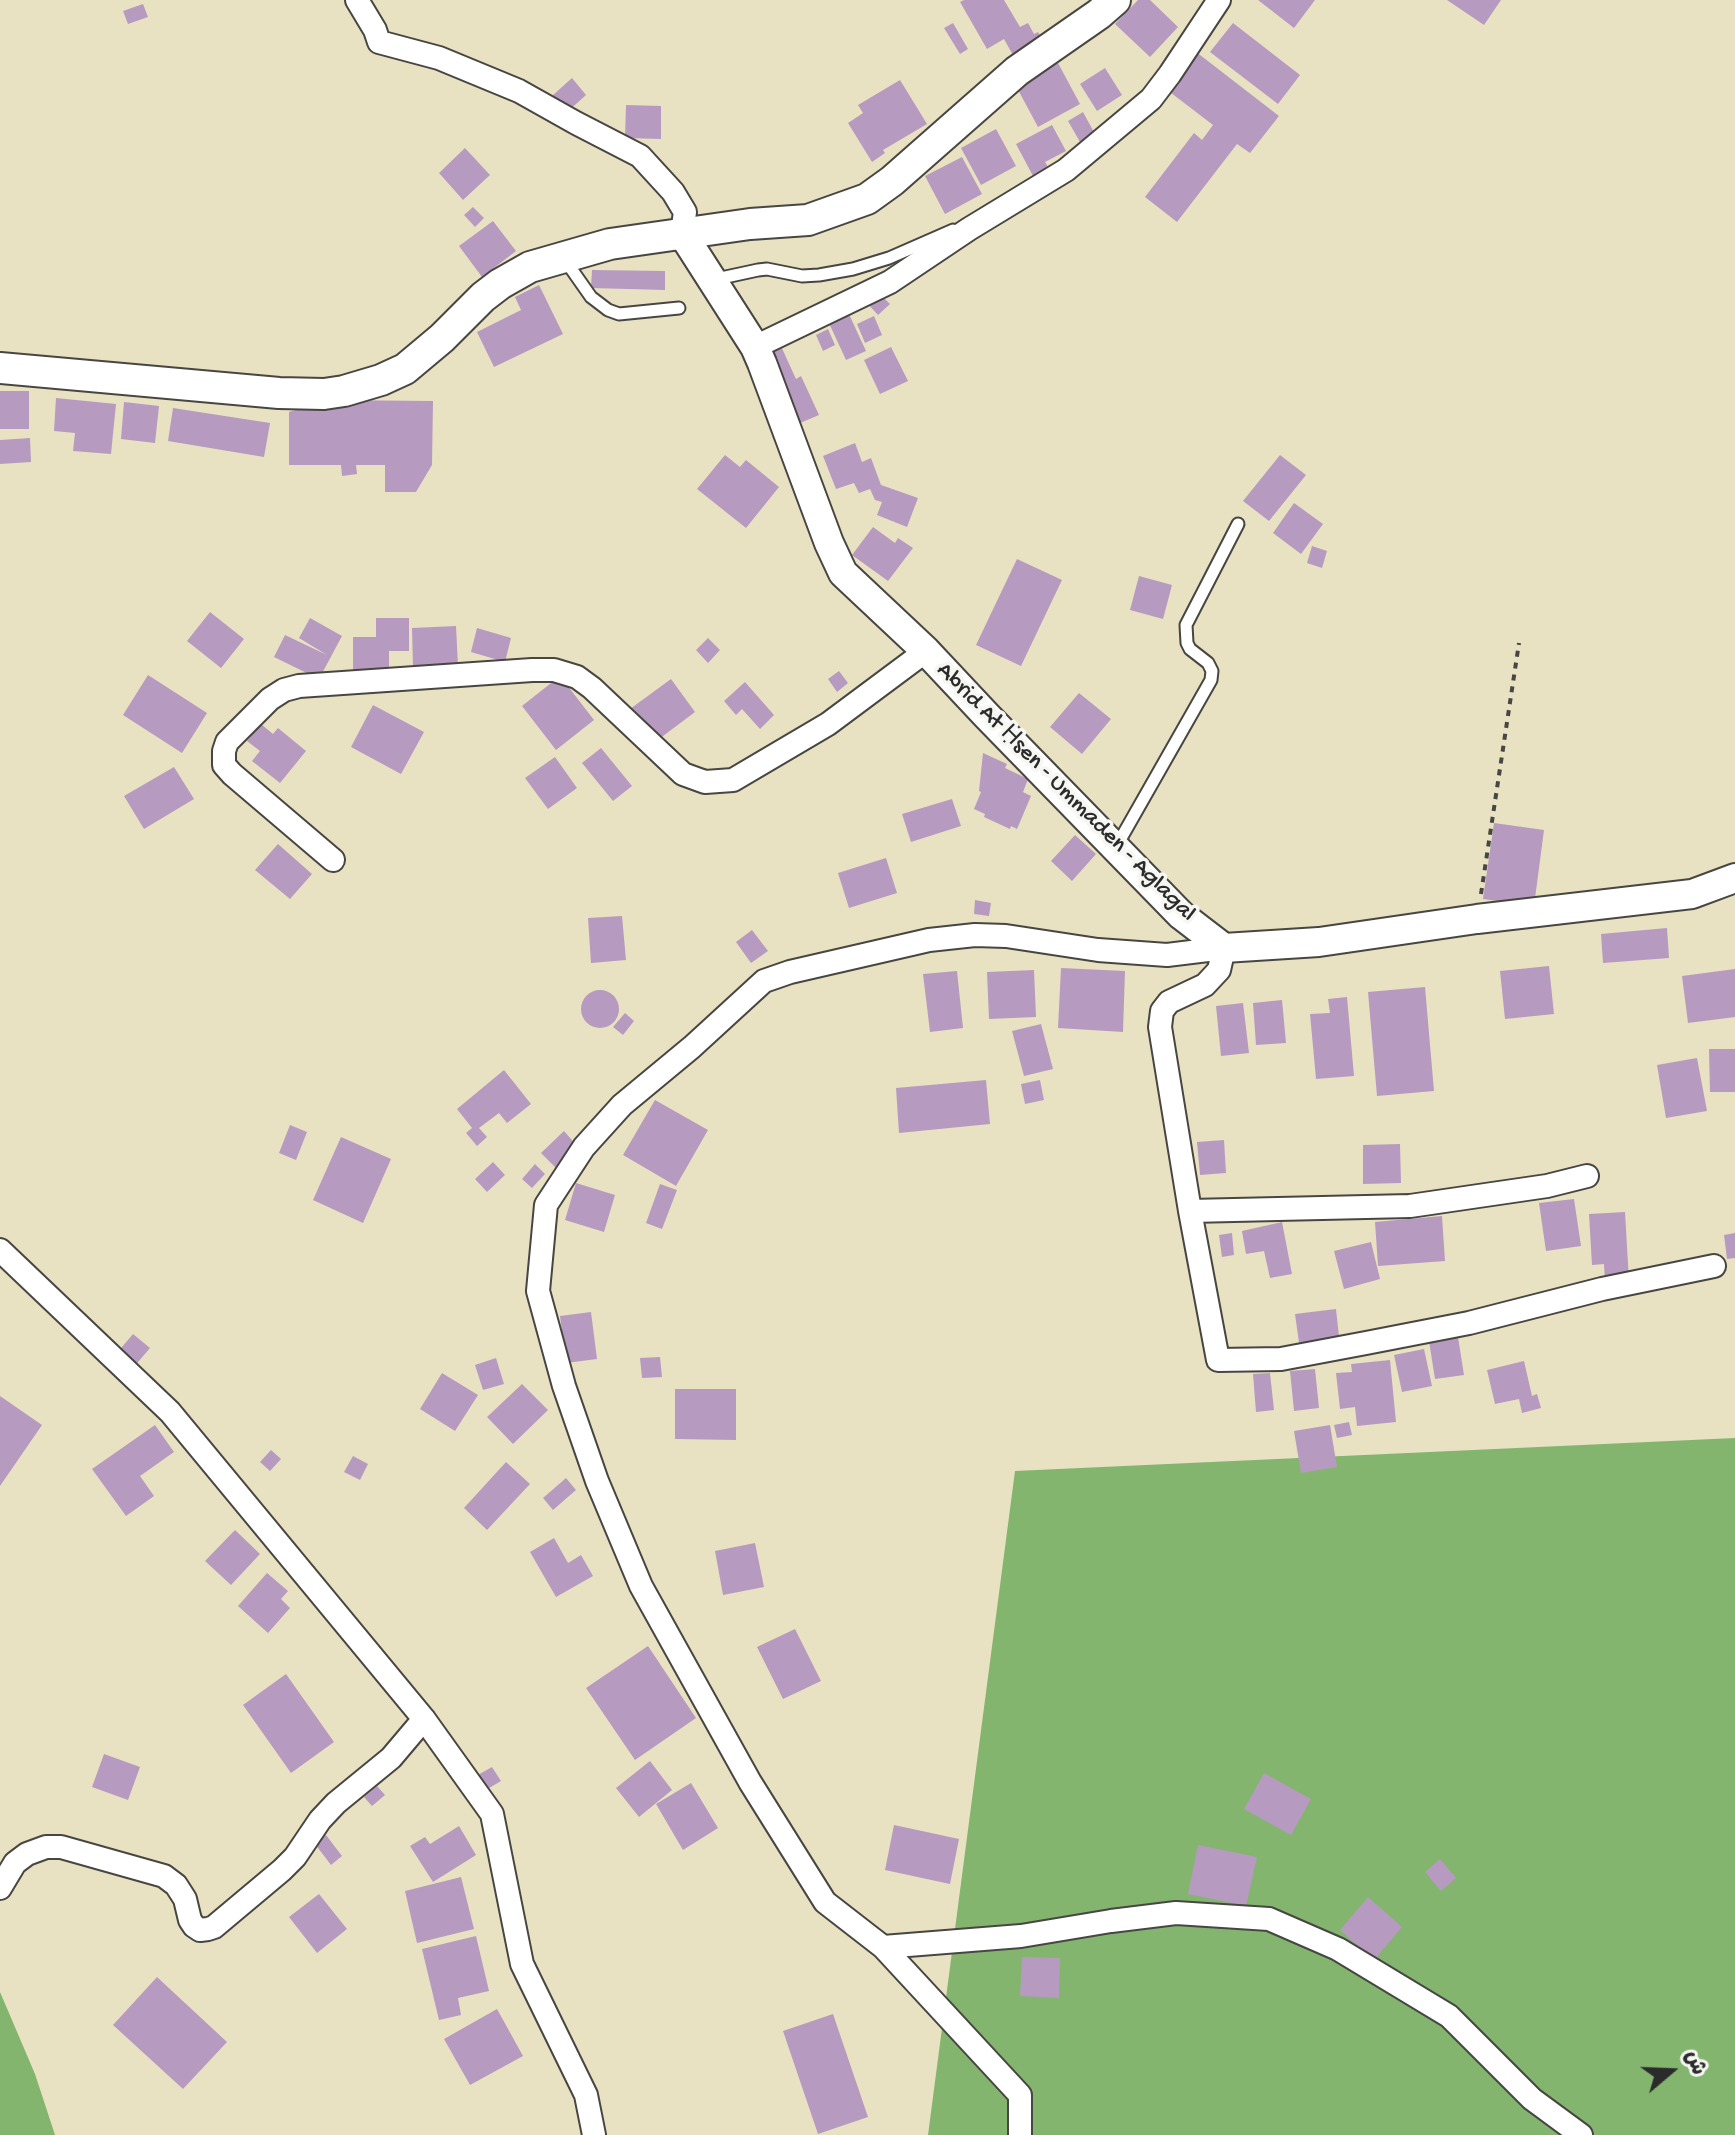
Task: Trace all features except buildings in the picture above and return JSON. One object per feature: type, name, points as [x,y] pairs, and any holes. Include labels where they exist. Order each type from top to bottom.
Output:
[{"type":"main road","points":[[0,368],[279,393],[324,394],[381,380],[405,369],[483,297],[530,267],[610,244],[750,224],[808,220],[867,199],[892,181],[1017,71],[1115,0]]},
{"type":"street","points":[[357,0],[379,42],[439,58],[519,91],[640,156],[673,192],[685,212],[682,233]]},
{"type":"street","points":[[755,347],[890,282],[1066,170],[1151,99],[1219,0]]},
{"type":"street","name":"Abrid At Ḥsen - Ummaden - Aglagal","points":[[682,233],[755,347],[843,573],[926,651],[1181,915],[1224,948]]},
{"type":"street","points":[[333,860],[224,765],[227,742],[270,699],[284,690],[299,686],[554,670],[577,677],[592,688],[683,774],[705,782],[733,780],[828,724],[926,651]]},
{"type":"street","points":[[1020,2135],[1020,2095],[883,1947],[825,1902],[750,1782],[641,1586],[597,1481],[564,1386],[538,1291],[546,1205],[584,1147],[622,1105],[764,981],[790,972],[929,940],[975,935],[1167,955],[1319,942],[1477,919],[1692,894],[1735,878]]},
{"type":"street","points":[[1224,948],[1219,970],[1205,985],[1169,1002],[1162,1011],[1160,1027],[1218,1360],[1281,1359],[1310,1354],[1469,1323],[1602,1289],[1714,1266]]},
{"type":"street","points":[[1190,1211],[1410,1206],[1547,1186],[1587,1176]]},
{"type":"street","points":[[0,1250],[170,1412],[424,1719],[492,1814],[522,1964],[586,2095],[594,2135]]},
{"type":"street","points":[[0,1888],[15,1863],[27,1854],[46,1847],[61,1847],[164,1876],[176,1885],[185,1899],[194,1926],[200,1930],[214,1927],[282,1870],[295,1857],[320,1820],[391,1758],[424,1719]]},
{"type":"street","points":[[883,1947],[1021,1936],[1176,1913],[1269,1919],[1338,1949],[1449,2016],[1532,2099],[1581,2135]]},
{"type":"lane","points":[[714,284],[721,278],[767,269],[802,276],[853,269],[889,258],[949,231],[969,229]]},
{"type":"lane","points":[[562,256],[591,297],[608,310],[619,314],[679,308]]},
{"type":"lane","points":[[1115,848],[1211,680],[1212,671],[1208,663],[1187,643],[1186,625],[1238,524]]},
{"type":"path","points":[[1477,919],[1519,643]]},
{"type":"green space","points":[[1735,1438],[1735,2135],[928,2135],[1015,1471]]},
{"type":"green space","points":[[0,1992],[35,2074],[55,2135],[0,2135]]}]
